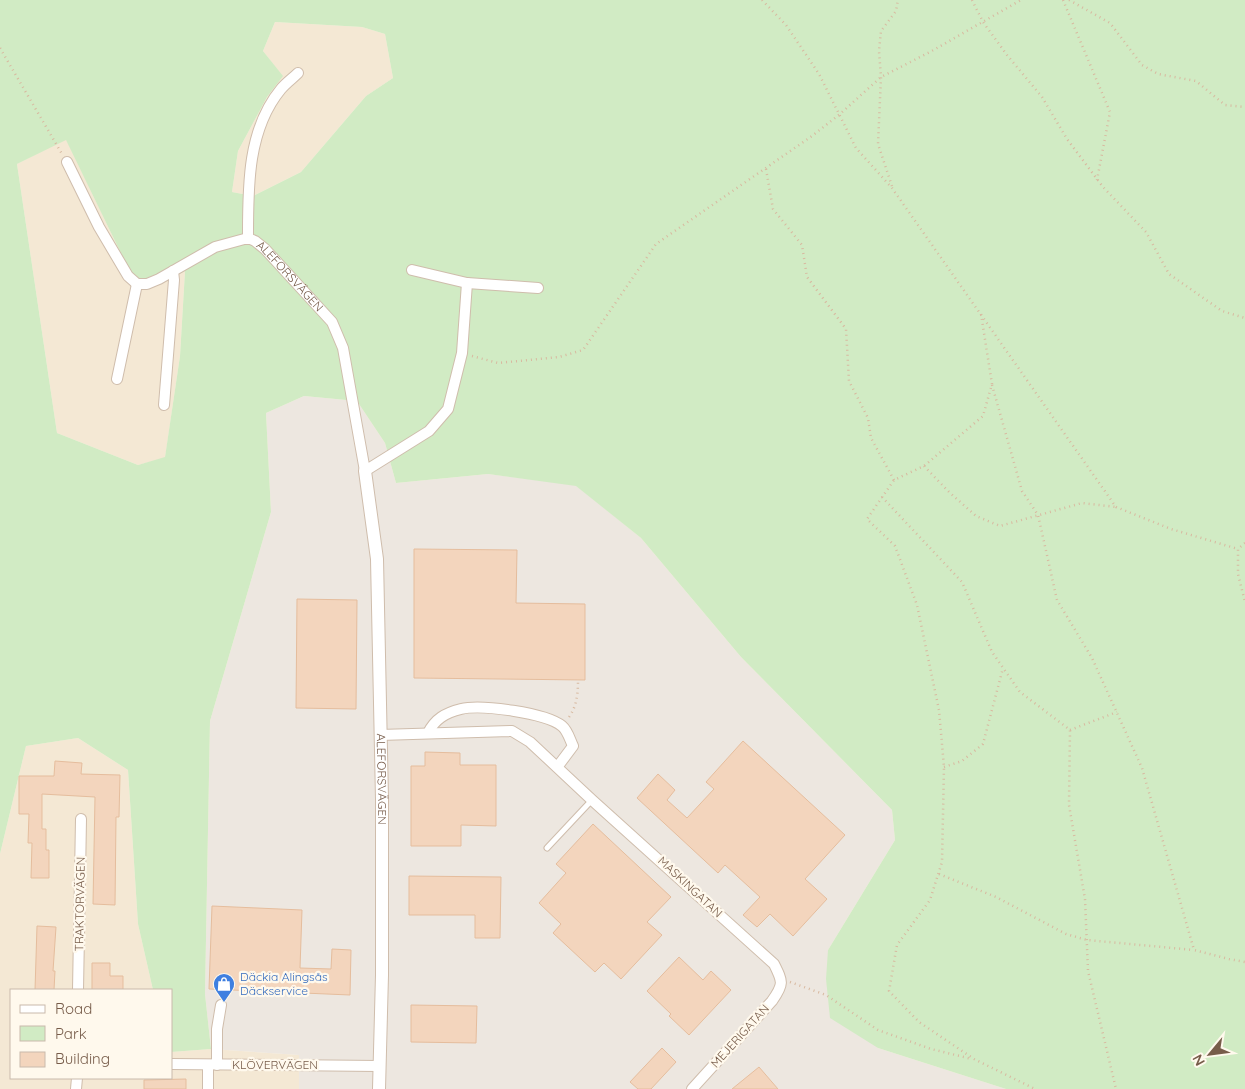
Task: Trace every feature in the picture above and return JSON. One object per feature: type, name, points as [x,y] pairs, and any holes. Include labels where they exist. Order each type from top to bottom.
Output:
[{"type":"street","points":[[248,238],[248,203],[254,143],[271,104],[282,89],[298,73]]},
{"type":"street","points":[[67,162],[99,227],[128,276],[137,284],[117,379]]},
{"type":"street","name":"ALEFORSVÄGEN","points":[[137,284],[147,284],[215,248],[248,238],[265,249],[332,322],[342,348],[365,471],[378,559],[382,966],[379,1089]]},
{"type":"street","points":[[412,270],[467,283],[538,288]]},
{"type":"street","points":[[164,404],[174,280],[173,271]]},
{"type":"street","points":[[365,471],[429,431],[448,409],[462,353],[467,283]]},
{"type":"street","points":[[428,733],[433,723],[442,716],[462,708],[495,708],[544,718],[562,726],[573,746],[558,766]]},
{"type":"street","name":"MASKINGATAN","points":[[380,735],[512,731],[530,742],[558,766],[592,800],[774,964],[782,979]]},
{"type":"street","name":"TRAKTORVÄGEN","points":[[78,989],[81,819]]},
{"type":"street","name":"MEJERIGATAN","points":[[692,1089],[772,1001],[780,991],[782,979]]},
{"type":"street","points":[[208,1089],[221,1005]]},
{"type":"street","name":"KLÖVERVÄGEN","points":[[172,1064],[379,1066]]},
{"type":"lane","points":[[547,848],[592,800]]},
{"type":"path","points":[[762,0],[786,25],[820,74],[856,148],[892,188],[1116,507]]},
{"type":"path","points":[[892,188],[878,144],[881,77],[879,51],[881,30],[896,11],[898,0]]},
{"type":"path","points":[[972,0],[983,22],[1042,98],[1067,140],[1098,180],[1146,232],[1168,274],[1222,311],[1245,318]]},
{"type":"path","points":[[462,353],[498,363],[559,358],[583,350],[656,244],[812,136],[881,77],[930,52],[1021,0]]},
{"type":"path","points":[[1063,0],[1110,112],[1098,180]]},
{"type":"path","points":[[1069,0],[1110,23],[1142,65],[1158,74],[1196,81],[1224,105],[1245,107]]},
{"type":"path","points":[[0,48],[67,162]]},
{"type":"path","points":[[766,168],[773,209],[802,244],[807,278],[846,329],[849,381],[868,418],[870,438],[894,480]]},
{"type":"path","points":[[982,314],[992,384],[1022,491],[1038,515],[1057,600],[1092,658],[1142,768],[1194,950]]},
{"type":"path","points":[[992,384],[983,416],[924,466],[894,480],[867,518],[895,546],[916,605],[939,710],[944,766],[942,862],[930,900],[897,945],[888,991],[919,1022],[974,1059],[1036,1089]]},
{"type":"path","points":[[924,466],[976,516],[1000,526],[1082,503],[1116,507],[1171,529],[1238,549]]},
{"type":"path","points":[[882,497],[962,582],[992,652],[1020,692],[1070,730]]},
{"type":"path","points":[[1245,543],[1238,549],[1238,574],[1245,602]]},
{"type":"path","points":[[944,766],[962,760],[983,744],[1003,668]]},
{"type":"path","points":[[562,726],[571,715],[576,702],[578,680]]},
{"type":"path","points":[[1070,730],[1117,712]]},
{"type":"path","points":[[1070,730],[1069,805],[1085,899],[1088,971],[1116,1089]]},
{"type":"path","points":[[938,874],[996,898],[1066,934],[1087,940],[1194,950],[1245,962]]},
{"type":"path","points":[[782,979],[826,995],[878,1030],[931,1049],[974,1059]]},
{"type":"shaded area","points":[[275,22],[362,27],[385,34],[393,78],[366,96],[301,172],[253,196],[232,192],[238,151],[267,97],[282,76],[263,51]]},
{"type":"shaded area","points":[[66,139],[131,274],[185,271],[180,356],[165,458],[138,465],[57,433],[17,164]]},
{"type":"shaded area","points":[[304,396],[357,401],[385,443],[396,483],[488,474],[576,485],[641,538],[741,657],[892,810],[895,840],[828,950],[878,1048],[1006,1089],[299,1089],[299,1055],[211,1049],[205,994],[210,721],[271,512],[266,413]]},
{"type":"shaded area","points":[[78,738],[128,770],[138,924],[153,989],[10,989],[10,1079],[172,1079],[172,1052],[211,1049],[299,1055],[299,1089],[0,1089],[0,854],[26,746]]},
{"type":"green space","points":[[0,0],[1245,0],[1245,1089],[1006,1089],[878,1048],[830,1018],[826,979],[828,950],[895,840],[892,810],[741,657],[641,538],[576,486],[488,474],[396,483],[385,443],[357,401],[304,396],[266,413],[271,512],[210,721],[205,994],[211,1049],[172,1052],[172,989],[153,989],[138,924],[128,770],[78,738],[26,746],[0,854]],"holes":[[[275,22],[362,27],[385,34],[393,78],[366,96],[301,172],[253,196],[232,192],[238,151],[267,97],[283,76],[263,51]],[[66,140],[131,274],[152,288],[185,271],[180,356],[165,457],[138,465],[57,433],[17,164]]]},
{"type":"building","points":[[414,549],[517,550],[516,603],[585,604],[585,680],[414,678]]},
{"type":"building","points":[[297,599],[357,600],[356,709],[296,708]]},
{"type":"building","points":[[743,741],[845,835],[805,879],[827,899],[793,936],[770,914],[757,927],[743,915],[760,897],[725,865],[718,873],[637,798],[658,774],[675,790],[667,800],[687,818],[714,789],[706,782]]},
{"type":"building","points":[[425,752],[460,753],[460,765],[496,765],[496,826],[461,825],[461,846],[411,846],[411,766],[425,766]]},
{"type":"building","points":[[55,761],[82,763],[81,774],[120,775],[119,817],[116,817],[115,905],[93,904],[95,797],[42,794],[42,829],[46,829],[46,850],[49,850],[49,878],[31,878],[32,843],[28,843],[29,814],[19,814],[19,776],[54,776]]},
{"type":"building","points":[[593,824],[671,897],[647,922],[662,935],[621,979],[604,963],[595,972],[553,933],[561,924],[539,903],[566,873],[556,864]]},
{"type":"building","points":[[409,876],[501,877],[500,938],[475,938],[475,915],[409,915]]},
{"type":"building","points":[[212,906],[302,910],[300,968],[331,969],[332,949],[351,950],[350,995],[209,989]]},
{"type":"building","points":[[37,926],[56,927],[53,971],[55,971],[54,989],[35,989]]},
{"type":"building","points":[[679,957],[703,980],[711,971],[731,990],[689,1035],[647,991]]},
{"type":"building","points":[[92,963],[110,963],[110,976],[123,976],[123,989],[92,989]]},
{"type":"building","points":[[411,1005],[477,1006],[476,1043],[411,1042]]},
{"type":"building","points":[[662,1048],[676,1062],[651,1089],[638,1089],[630,1082]]},
{"type":"building","points":[[759,1067],[778,1089],[732,1089]]},
{"type":"building","points":[[186,1079],[186,1089],[144,1089],[144,1080]]},
{"type":"place","name":"Däckia Alingsås Däckservice","points":[[224,1003]]}]
